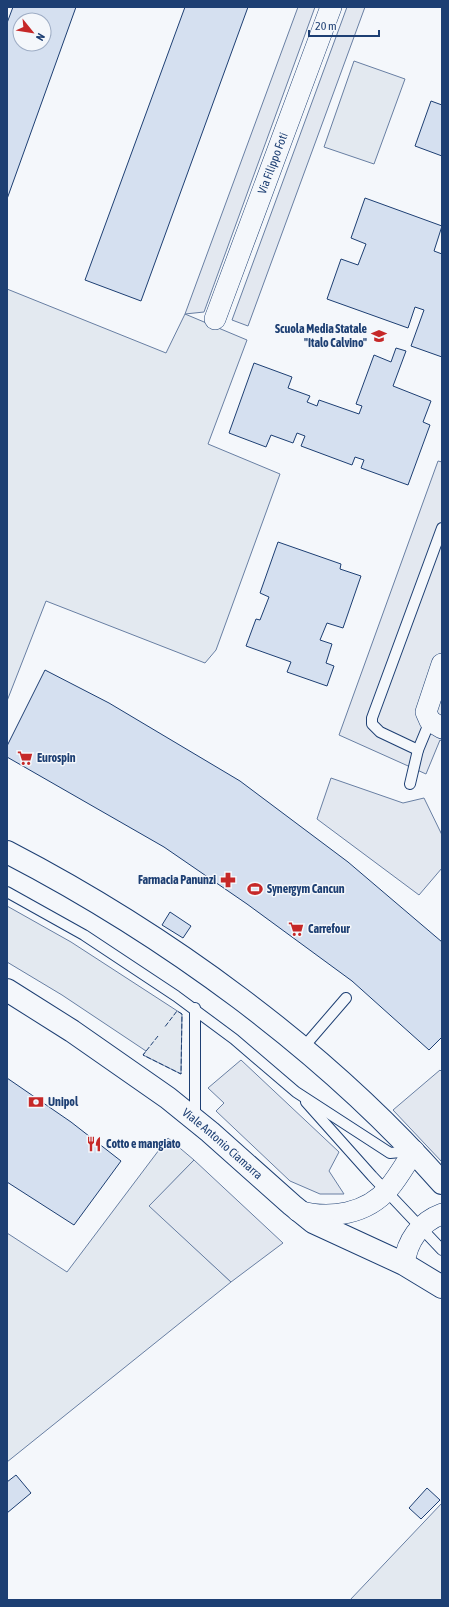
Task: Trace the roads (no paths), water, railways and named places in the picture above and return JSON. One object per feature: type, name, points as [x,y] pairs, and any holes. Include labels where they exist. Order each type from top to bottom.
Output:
[{"type":"street","name":"Via Filippo Foti","points":[[215,319],[331,7]]},
{"type":"street","points":[[436,725],[426,712],[442,664]]},
{"type":"street","points":[[7,852],[97,903],[185,960],[250,1007],[302,1049],[370,1108],[414,1151],[442,1183]]},
{"type":"street","name":"Viale Antonio Ciamarra","points":[[7,990],[124,1066],[195,1119],[298,1211],[329,1230],[404,1264],[442,1287]]},
{"type":"street","points":[[298,1211],[315,1214],[351,1212],[365,1207],[386,1191],[414,1151]]},
{"type":"street","points":[[404,1264],[408,1245],[421,1228],[442,1214]]},
{"type":"lane","points":[[418,750],[380,732],[372,724],[372,718],[442,528]]},
{"type":"lane","points":[[410,784],[418,750],[436,725]]},
{"type":"lane","points":[[7,892],[84,935],[194,1008],[234,1039],[296,1092],[442,1250]]},
{"type":"lane","points":[[302,1049],[346,998]]},
{"type":"lane","points":[[194,1008],[195,1119]]},
{"type":"lane","points":[[296,1092],[390,1153],[414,1151]]},
{"type":"place","name":"Scuola Media Statale \"Italo Calvino\"","points":[[379,336]]},
{"type":"place","name":"Eurospin","points":[[25,758]]},
{"type":"place","name":"Farmacia Panunzi","points":[[228,880]]},
{"type":"place","name":"Synergym Cancun","points":[[255,889]]},
{"type":"place","name":"Carrefour","points":[[296,929]]},
{"type":"place","name":"Unipol","points":[[36,1102]]},
{"type":"place","name":"Cotto e mangiato","points":[[94,1144]]}]
